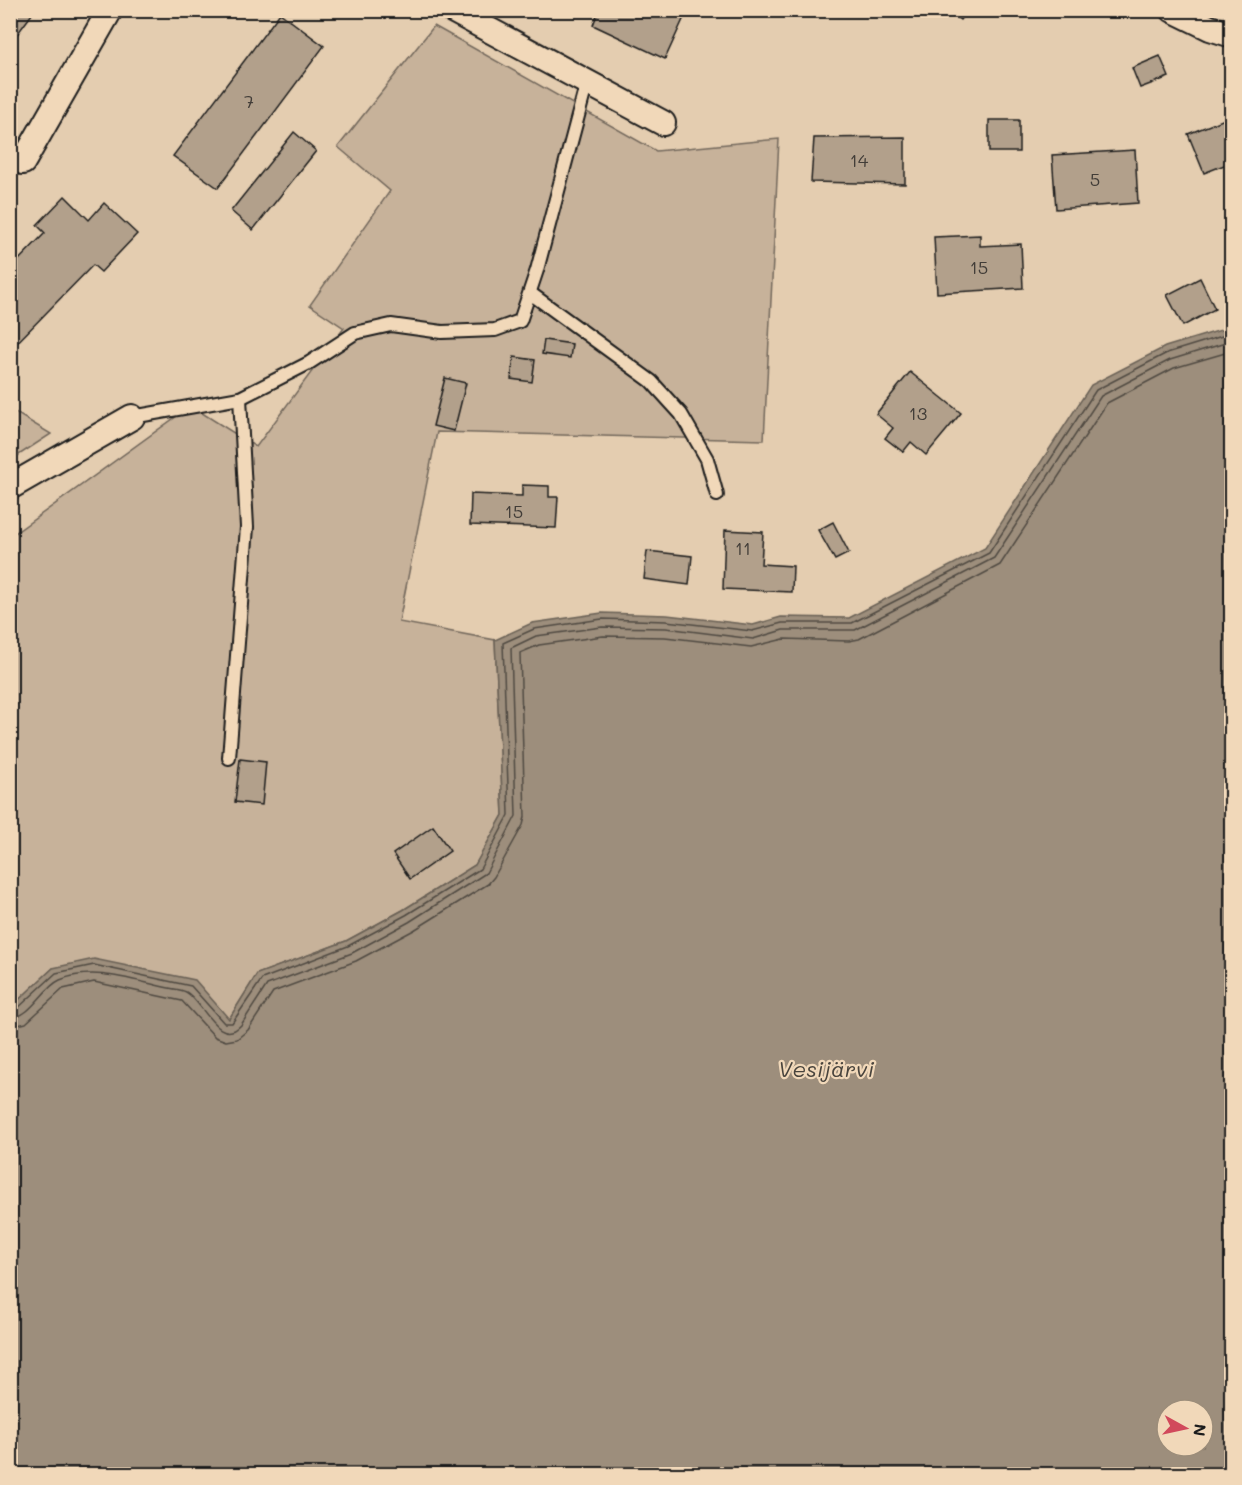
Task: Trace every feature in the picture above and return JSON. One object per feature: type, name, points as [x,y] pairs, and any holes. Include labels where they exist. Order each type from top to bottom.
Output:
[{"type":"street","points":[[23,162],[110,10]]},
{"type":"street","points":[[453,10],[663,123]]},
{"type":"street","points":[[1173,10],[1210,28],[1232,35]]},
{"type":"street","points":[[10,487],[132,417]]},
{"type":"lane","points":[[132,417],[240,398],[309,363],[355,333],[391,325],[442,332],[495,330],[520,321],[530,293],[586,82]]},
{"type":"lane","points":[[530,293],[651,381],[681,414],[707,459],[717,495]]},
{"type":"lane","points":[[229,759],[247,527],[240,398]]},
{"type":"shaded area","points":[[434,26],[656,151],[779,139],[764,440],[437,432],[399,622],[495,640],[503,815],[475,865],[403,910],[346,941],[257,974],[229,1019],[53,968],[11,1007],[11,536],[191,406],[256,447],[344,328],[310,305],[390,191],[338,147]]},
{"type":"shaded area","points":[[11,410],[51,434],[11,460]]},
{"type":"water","name":"Vesijärvi","points":[[1231,327],[1231,1474],[11,1474],[11,1007],[53,968],[94,959],[195,980],[229,1019],[257,974],[346,941],[403,910],[475,865],[503,815],[495,640],[532,623],[602,613],[667,615],[753,625],[781,617],[849,618],[985,548],[1091,385],[1165,347]]},
{"type":"building","points":[[10,10],[35,10],[10,44]]},
{"type":"building","points":[[599,10],[682,10],[686,13],[665,59],[593,25]]},
{"type":"building","points":[[947,10],[967,10],[960,20]]},
{"type":"building","points":[[280,13],[324,46],[218,188],[173,156]]},
{"type":"building","points":[[1160,56],[1169,77],[1140,88],[1132,68]]},
{"type":"building","points":[[1232,116],[1232,162],[1204,173],[1188,134]]},
{"type":"building","points":[[989,120],[1019,120],[1019,152],[989,152]]},
{"type":"building","points":[[294,132],[316,151],[253,230],[231,211]]},
{"type":"building","points":[[905,137],[905,184],[811,182],[814,138]]},
{"type":"building","points":[[1135,150],[1138,203],[1056,209],[1052,155]]},
{"type":"building","points":[[65,196],[89,220],[104,203],[137,234],[101,272],[93,265],[10,350],[10,269],[45,233],[37,225]]},
{"type":"building","points":[[980,235],[980,246],[1021,244],[1023,288],[937,293],[934,237]]},
{"type":"building","points":[[1200,278],[1215,309],[1183,326],[1167,295]]},
{"type":"building","points":[[544,340],[572,344],[570,358],[542,354]]},
{"type":"building","points":[[514,357],[535,360],[532,382],[511,379]]},
{"type":"building","points":[[910,372],[961,413],[926,455],[911,442],[903,452],[885,438],[893,428],[876,414]]},
{"type":"building","points":[[445,378],[466,383],[454,431],[433,426]]},
{"type":"building","points":[[522,485],[549,486],[549,497],[558,497],[556,528],[470,525],[471,494],[522,496]]},
{"type":"building","points":[[833,522],[849,553],[835,560],[818,530]]},
{"type":"building","points":[[725,530],[763,532],[761,564],[793,566],[792,592],[723,589]]},
{"type":"building","points":[[647,551],[692,556],[689,585],[644,579]]},
{"type":"building","points":[[240,759],[266,762],[262,805],[235,802]]},
{"type":"building","points":[[433,826],[450,851],[410,879],[393,854]]}]
